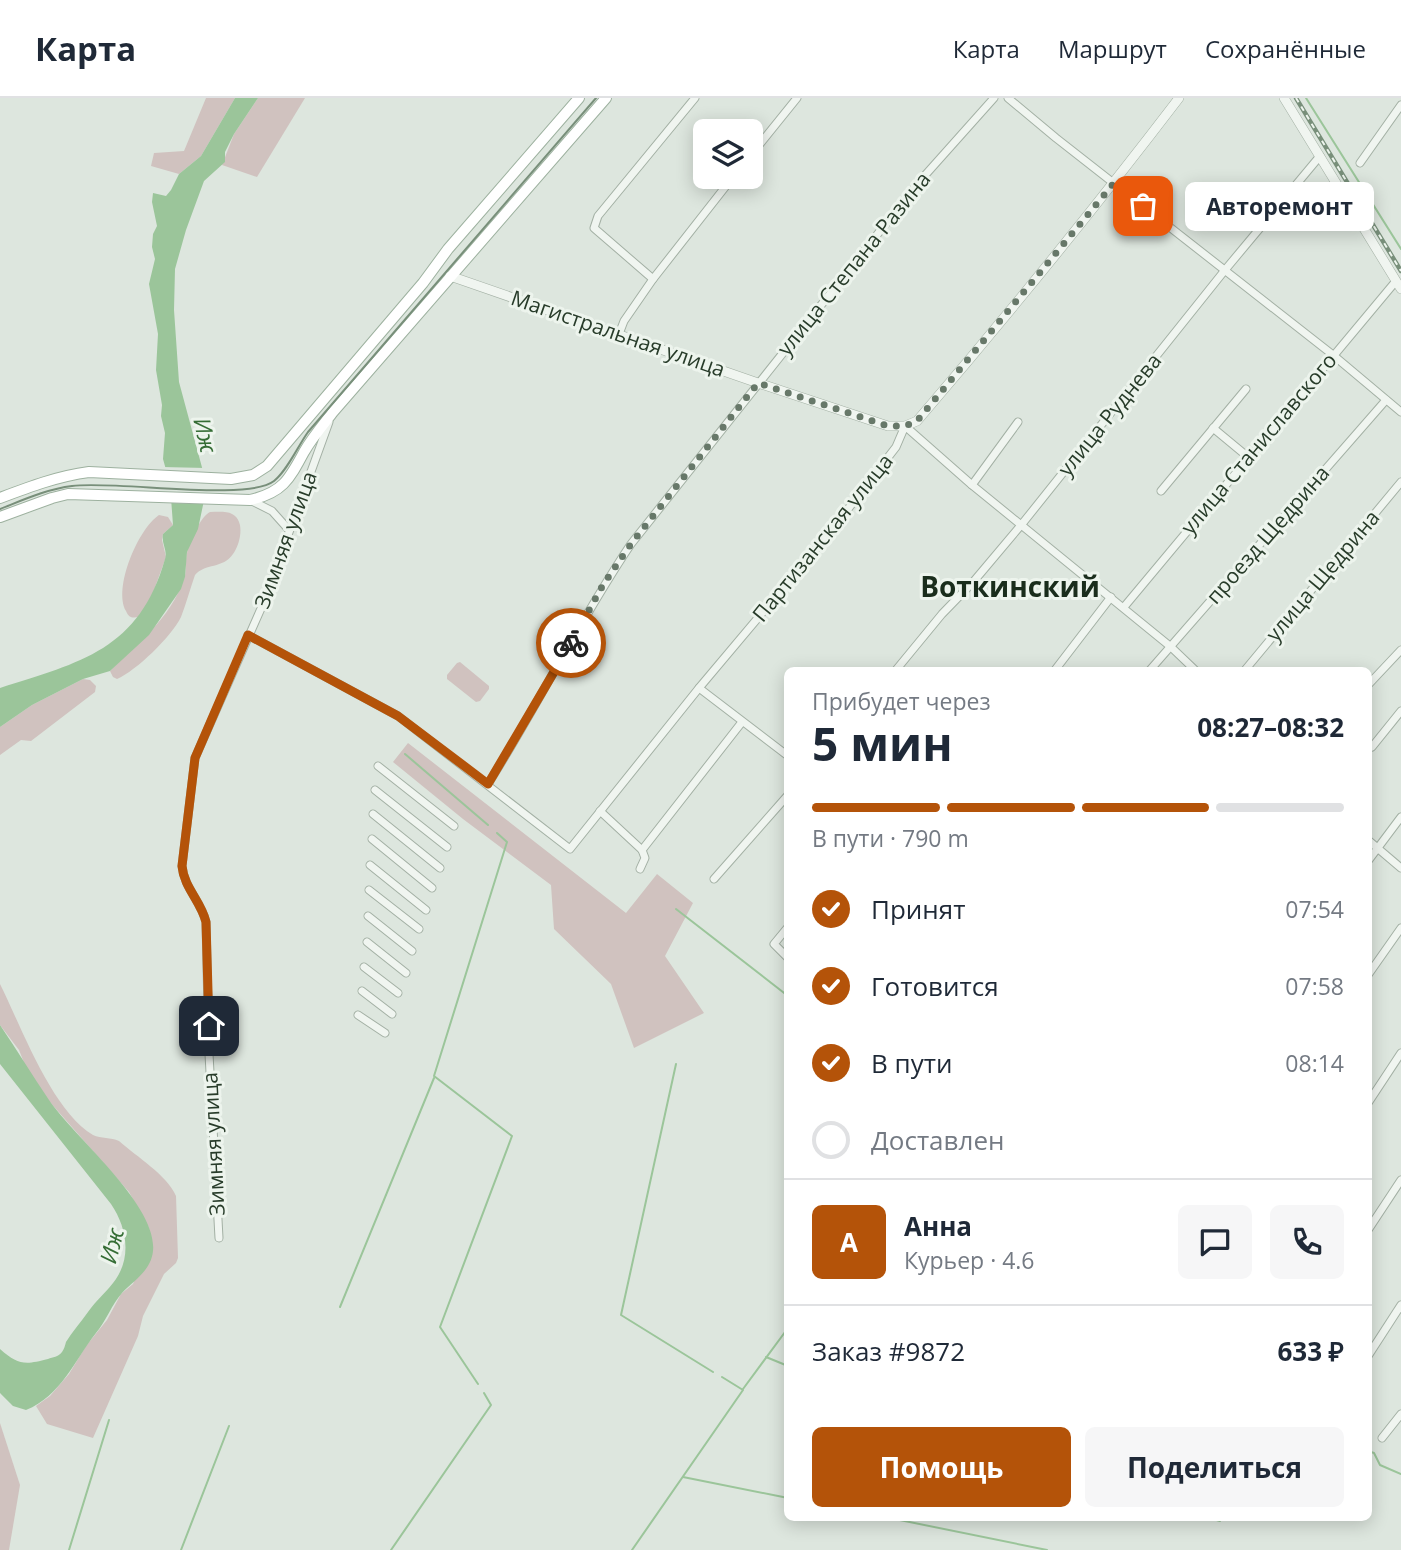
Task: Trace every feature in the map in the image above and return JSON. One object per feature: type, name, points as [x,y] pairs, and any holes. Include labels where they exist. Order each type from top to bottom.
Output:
[{"type":"main road","points":[[0,498],[70,475],[89,472],[231,479],[253,475],[277,456],[434,270],[448,249],[579,98]]},
{"type":"main road","points":[[0,517],[68,494],[250,500],[266,496],[280,488],[333,412],[606,98]]},
{"type":"main road","name":"Магистральная улица","points":[[434,270],[450,276]]},
{"type":"street","points":[[653,279],[594,228],[598,216],[695,98]]},
{"type":"street","points":[[763,140],[797,98]]},
{"type":"street","name":"улица Степана Разина","points":[[488,784],[610,575],[631,544],[919,182],[994,98]]},
{"type":"street","points":[[1008,98],[1401,412]]},
{"type":"street","name":"Партизанская улица","points":[[488,784],[570,849],[699,688],[839,521],[896,447],[905,426],[917,421],[1114,183],[1179,98]]},
{"type":"street","points":[[1284,98],[1398,285]]},
{"type":"street","points":[[1360,163],[1401,104]]},
{"type":"street","name":"улица Руднева","points":[[899,667],[942,614],[1022,524],[1320,156]]},
{"type":"street","points":[[619,334],[624,321],[653,279],[724,189]]},
{"type":"street","name":"Магистральная улица","points":[[450,276],[888,426],[905,426]]},
{"type":"street","name":"улица Станиславского","points":[[1124,607],[1333,355],[1398,285]]},
{"type":"street","points":[[1161,491],[1246,389]]},
{"type":"street","name":"проезд Щедрина","points":[[1153,667],[1386,400]]},
{"type":"street","name":"Зимняя улица","points":[[219,1238],[206,922],[204,911],[184,879],[182,866],[195,758],[263,604],[333,412]]},
{"type":"street","points":[[972,485],[1018,422]]},
{"type":"street","points":[[905,426],[972,485],[1124,607],[1192,667]]},
{"type":"street","points":[[1213,428],[1248,457]]},
{"type":"street","name":"улица Щедрина","points":[[1247,667],[1401,482]]},
{"type":"street","points":[[250,500],[272,511],[289,530]]},
{"type":"street","points":[[1057,667],[1111,597]]},
{"type":"street","points":[[248,635],[398,716],[488,784]]},
{"type":"street","points":[[1372,681],[1401,650]]},
{"type":"street","points":[[699,688],[784,753]]},
{"type":"street","points":[[1372,746],[1401,712]]},
{"type":"street","points":[[642,850],[742,722]]},
{"type":"street","points":[[378,766],[454,826]]},
{"type":"street","points":[[375,790],[447,847]]},
{"type":"street","points":[[714,879],[784,800]]},
{"type":"street","points":[[600,811],[642,850],[645,858],[640,869]]},
{"type":"street","points":[[373,814],[440,868]]},
{"type":"street","points":[[1372,857],[1401,817]]},
{"type":"street","points":[[372,839],[432,888]]},
{"type":"street","points":[[1372,844],[1401,868]]},
{"type":"street","points":[[370,864],[426,910]]},
{"type":"street","points":[[369,890],[419,929]]},
{"type":"street","points":[[368,916],[412,951]]},
{"type":"street","points":[[1372,969],[1401,928]]},
{"type":"street","points":[[784,932],[774,944],[784,954]]},
{"type":"street","points":[[367,942],[406,972]]},
{"type":"street","points":[[364,967],[398,993]]},
{"type":"street","points":[[362,990],[392,1014]]},
{"type":"street","points":[[358,1015],[384,1033]]},
{"type":"street","points":[[1372,1097],[1401,1053]]},
{"type":"street","points":[[1372,1224],[1401,1180]]},
{"type":"street","points":[[1372,1350],[1401,1305]]},
{"type":"street","points":[[1382,1438],[1401,1414]]},
{"type":"shaded area","points":[[206,98],[235,98],[201,156],[179,174],[151,166],[154,153],[184,151]]},
{"type":"shaded area","points":[[235,98],[258,98],[234,134],[225,152],[225,162],[204,181],[175,269],[174,310],[179,382],[207,486],[198,529],[187,552],[181,589],[149,635],[110,671],[83,679],[32,705],[0,727],[0,688],[56,670],[103,648],[123,633],[140,614],[154,590],[166,556],[163,534],[173,525],[170,484],[163,459],[165,433],[156,370],[158,334],[149,284],[155,259],[153,234],[157,226],[153,193],[166,196],[179,174],[201,156]]},
{"type":"shaded area","points":[[258,98],[305,98],[257,177],[222,165],[234,134]]},
{"type":"shaded area","points":[[210,512],[227,512],[236,517],[240,533],[236,550],[229,559],[195,575],[181,617],[170,634],[134,669],[117,679],[113,677],[110,671],[152,630],[178,593],[184,579],[187,553],[193,536]]},
{"type":"shaded area","points":[[159,515],[168,517],[173,525],[163,534],[166,557],[150,601],[139,617],[131,617],[123,601],[125,574],[136,545]]},
{"type":"shaded area","points":[[460,662],[489,686],[480,701],[476,702],[447,679],[447,675]]},
{"type":"shaded area","points":[[83,679],[90,680],[96,686],[95,692],[31,741],[21,740],[0,755],[0,727],[32,705]]},
{"type":"shaded area","points":[[408,743],[626,913],[657,874],[693,903],[665,956],[704,1013],[634,1048],[611,984],[554,929],[551,885],[393,762]]},
{"type":"shaded area","points":[[0,984],[39,1066],[64,1107],[93,1135],[119,1141],[159,1174],[176,1196],[178,1258],[164,1274],[143,1316],[138,1336],[93,1438],[47,1424],[36,1406],[50,1396],[69,1374],[86,1346],[107,1320],[121,1294],[133,1284],[151,1240],[149,1228],[129,1192],[49,1101],[25,1065],[19,1050],[0,1025]]},
{"type":"shaded area","name":"Иж","points":[[0,1025],[49,1100],[129,1193],[151,1233],[153,1251],[145,1270],[118,1297],[66,1377],[49,1396],[26,1410],[13,1406],[0,1393],[0,1349],[17,1361],[27,1363],[60,1354],[91,1308],[116,1279],[124,1260],[125,1241],[111,1204],[0,1064]]},
{"type":"shaded area","points":[[0,1423],[20,1485],[9,1550],[0,1550]]},
{"type":"pier","points":[[162,467],[206,468],[211,486],[208,504],[169,503]]},
{"type":"waterway","points":[[1306,98],[1401,249]]},
{"type":"waterway","points":[[405,754],[488,825]]},
{"type":"waterway","points":[[478,1384],[440,1327],[512,1136],[434,1076],[507,842],[497,833]]},
{"type":"waterway","points":[[676,909],[784,993]]},
{"type":"waterway","points":[[676,1064],[621,1315],[713,1372]]},
{"type":"waterway","points":[[340,1307],[434,1078]]},
{"type":"waterway","points":[[743,1389],[784,1333]]},
{"type":"waterway","points":[[766,1357],[784,1364]]},
{"type":"waterway","points":[[632,1550],[743,1390],[722,1377]]},
{"type":"waterway","points":[[391,1550],[491,1405],[484,1393]]},
{"type":"waterway","points":[[69,1550],[109,1420]]},
{"type":"waterway","points":[[181,1550],[229,1426]]},
{"type":"waterway","points":[[1372,1452],[1380,1465],[1401,1474]]},
{"type":"waterway","points":[[683,1477],[784,1497]]},
{"type":"waterway","points":[[905,1521],[1047,1550]]},
{"type":"tram line","points":[[0,509],[44,492],[72,486],[237,490],[259,487],[274,481],[288,465],[308,432],[596,98]]},
{"type":"railway","points":[[1296,98],[1401,271]]},
{"type":"way so far","points":[[571,643],[603,585],[631,544],[758,383],[888,426],[905,426],[917,421],[1114,183],[1143,206]]},
{"type":"place","name":"Авторемонт","points":[[1143,206]]},
{"type":"district","name":"Воткинский","points":[[1010,587]]},
{"type":"route","points":[[209,1026],[206,922],[204,911],[184,879],[182,866],[195,758],[248,635],[398,716],[488,784],[571,643]]}]
